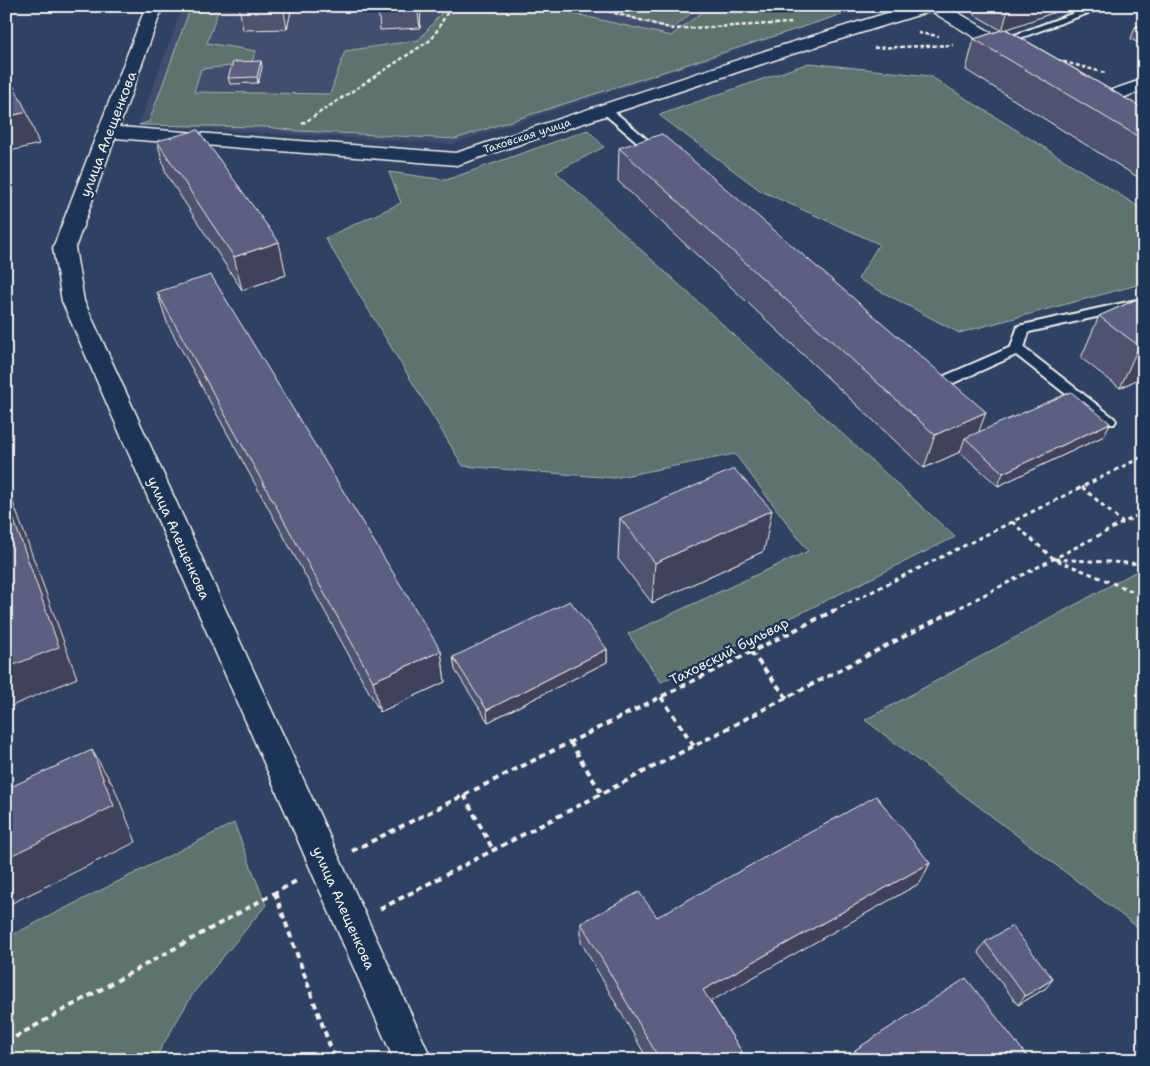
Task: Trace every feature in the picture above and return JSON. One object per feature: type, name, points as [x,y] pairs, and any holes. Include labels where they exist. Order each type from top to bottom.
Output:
[{"type":"street","name":"улица Алещенкова","points":[[155,6],[110,132],[64,248],[73,301],[324,865],[413,1060]]},
{"type":"street","name":"Таховская улица","points":[[110,132],[457,159],[783,51],[928,6]]},
{"type":"street","points":[[935,6],[1030,63]]},
{"type":"street","points":[[1070,87],[1099,104],[1144,84]]},
{"type":"lane","points":[[997,43],[1103,6]]},
{"type":"lane","points":[[606,110],[667,161]]},
{"type":"lane","points":[[1018,349],[1023,328],[1143,302]]},
{"type":"lane","points":[[919,374],[934,386],[1018,349]]},
{"type":"lane","points":[[1018,349],[1109,421]]},
{"type":"path","points":[[294,128],[432,39],[451,6]]},
{"type":"path","name":"Таховский бульвар","points":[[6,1042],[324,865],[1144,456]]},
{"type":"path","points":[[1082,487],[1123,523]]},
{"type":"path","points":[[351,925],[1144,512]]},
{"type":"path","points":[[1012,522],[1054,559],[1144,596]]},
{"type":"path","points":[[1054,559],[1144,564]]},
{"type":"path","points":[[751,652],[787,698]]},
{"type":"path","points":[[661,697],[694,746]]},
{"type":"path","points":[[570,742],[602,794]]},
{"type":"path","points":[[464,795],[493,850]]},
{"type":"path","points":[[275,893],[335,1060]]},
{"type":"shaded area","points":[[183,6],[823,6],[842,15],[452,144],[139,125]]},
{"type":"green space","points":[[191,6],[220,6],[207,43],[256,51],[251,64],[201,69],[194,92],[330,94],[345,51],[419,40],[447,6],[540,6],[671,36],[710,6],[868,6],[455,139],[299,131],[266,127],[139,125],[149,122]]},
{"type":"green space","points":[[589,6],[699,6],[673,29]]},
{"type":"green space","points":[[809,63],[930,76],[1144,210],[1144,286],[1141,284],[959,333],[858,279],[879,244],[761,191],[659,115]]},
{"type":"green space","points":[[588,130],[604,147],[556,172],[955,537],[661,682],[628,634],[808,551],[735,454],[614,478],[463,466],[325,238],[401,203],[389,172],[446,180]]},
{"type":"green space","points":[[1144,567],[1144,932],[865,720]]},
{"type":"green space","points":[[234,823],[266,905],[194,992],[154,1060],[6,1060],[6,938]]},
{"type":"building","points":[[239,6],[275,6],[239,7]]},
{"type":"building","points":[[1144,24],[1144,31],[1135,27]]},
{"type":"building","points":[[1005,29],[1144,109],[1144,140],[974,39]]},
{"type":"building","points":[[261,61],[257,77],[228,78],[233,62]]},
{"type":"building","points":[[6,71],[27,112],[6,117]]},
{"type":"building","points":[[198,130],[279,242],[234,257],[157,141]]},
{"type":"building","points":[[662,134],[986,412],[935,435],[619,148]]},
{"type":"building","points":[[211,275],[441,651],[373,681],[157,292]]},
{"type":"building","points":[[1144,296],[1144,344],[1139,346],[1099,316]]},
{"type":"building","points":[[1071,392],[1110,423],[1003,473],[965,438]]},
{"type":"building","points":[[734,469],[772,510],[655,563],[620,518]]},
{"type":"building","points":[[6,498],[59,647],[6,668]]},
{"type":"building","points":[[570,601],[607,649],[487,710],[453,657]]},
{"type":"building","points":[[92,750],[114,806],[6,858],[6,789]]},
{"type":"building","points":[[876,796],[930,863],[703,990],[747,1060],[660,1060],[581,923],[639,892],[657,917]]},
{"type":"building","points":[[1012,926],[1053,979],[1025,996],[985,942]]},
{"type":"building","points":[[966,978],[1030,1060],[862,1060],[855,1050]]}]
